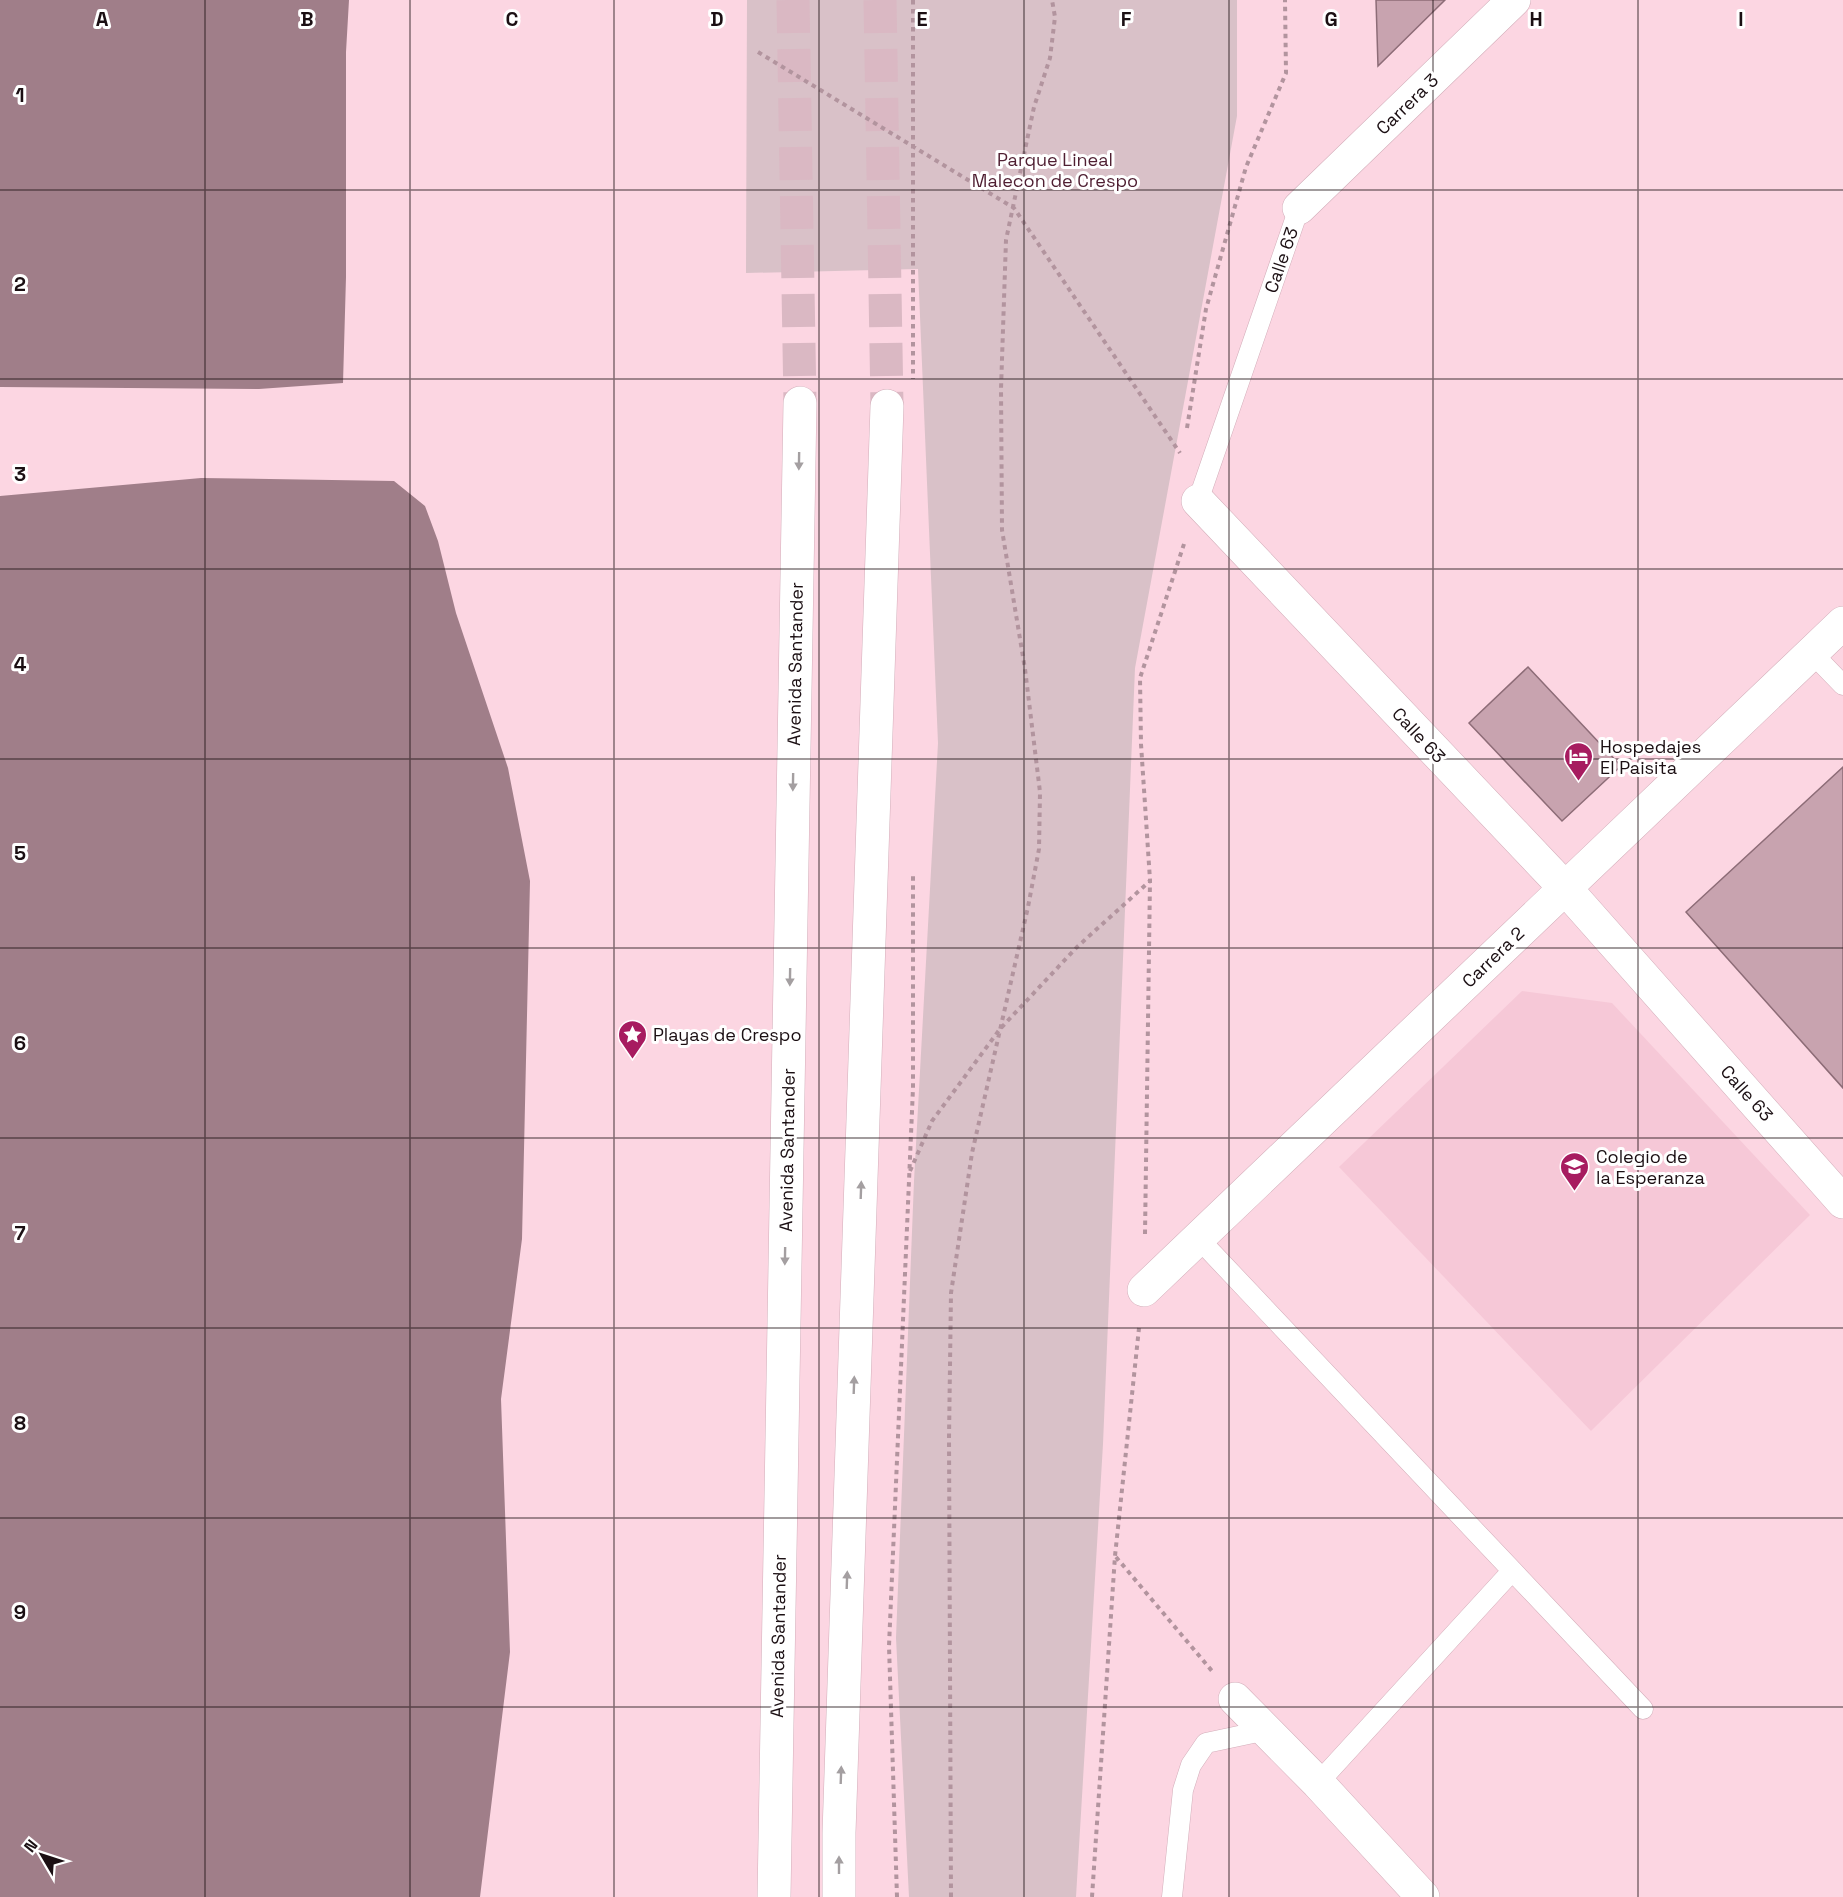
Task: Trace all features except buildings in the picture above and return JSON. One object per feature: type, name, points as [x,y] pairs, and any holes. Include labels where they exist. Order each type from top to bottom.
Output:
[{"type":"main road","name":"Carrera 3","points":[[1299,208],[1515,0]]},
{"type":"main road","name":"Avenida Santander","points":[[774,1897],[800,403]]},
{"type":"main road","points":[[839,1897],[840,1809],[887,406]]},
{"type":"main road","name":"Calle 63","points":[[1198,501],[1565,888],[1843,1202]]},
{"type":"main road","name":"Carrera 2","points":[[1143,1290],[1843,623]]},
{"type":"main road","points":[[1235,1699],[1318,1783],[1423,1897]]},
{"type":"lane","name":"Calle 63","points":[[1198,501],[1299,208]]},
{"type":"lane","points":[[1812,653],[1843,685]]},
{"type":"lane","points":[[1198,1238],[1643,1709]]},
{"type":"lane","points":[[1318,1783],[1512,1571]]},
{"type":"lane","points":[[1172,1897],[1183,1790],[1191,1765],[1206,1743],[1266,1730]]},
{"type":"path","points":[[951,1897],[949,1438],[951,1293],[972,1153],[1039,849],[1040,792],[1024,669],[1002,530],[1001,389],[1006,240],[1034,107],[1050,58],[1055,17],[1052,0]]},
{"type":"path","points":[[1186,434],[1206,309],[1246,167],[1286,73],[1285,0]]},
{"type":"path","points":[[758,52],[1014,208],[1183,456],[1184,445]]},
{"type":"path","points":[[1092,1897],[1115,1556],[1143,1290],[1150,880],[1141,744],[1140,678],[1198,501]]},
{"type":"path","points":[[909,1174],[932,1121],[1000,1029],[1077,947],[1150,880]]},
{"type":"path","points":[[1115,1556],[1235,1699]]},
{"type":"shaded area","points":[[0,0],[349,0],[346,52],[346,277],[343,383],[259,389],[0,387]]},
{"type":"shaded area","points":[[201,478],[394,481],[425,506],[438,541],[456,613],[508,768],[530,881],[522,1239],[501,1399],[510,1652],[480,1897],[0,1897],[0,496]]},
{"type":"shaded area","name":"Colegio de la Esperanza","points":[[1522,991],[1612,1003],[1810,1215],[1591,1431],[1339,1167]]},
{"type":"green space","name":"Parque Lineal Malecon de Crespo","points":[[747,0],[1237,0],[1237,116],[1135,668],[1103,1444],[1076,1897],[909,1897],[896,1638],[914,1181],[938,743],[918,269],[746,273]]},
{"type":"tunnel","points":[[793,0],[800,403]]},
{"type":"tunnel","points":[[880,0],[887,406]]},
{"type":"place","name":"Hospedajes El Paisita","points":[[1579,782]]},
{"type":"place","name":"Playas de Crespo","points":[[632,1060]]},
{"type":"place","name":"Colegio de la Esperanza","points":[[1575,1192]]}]
